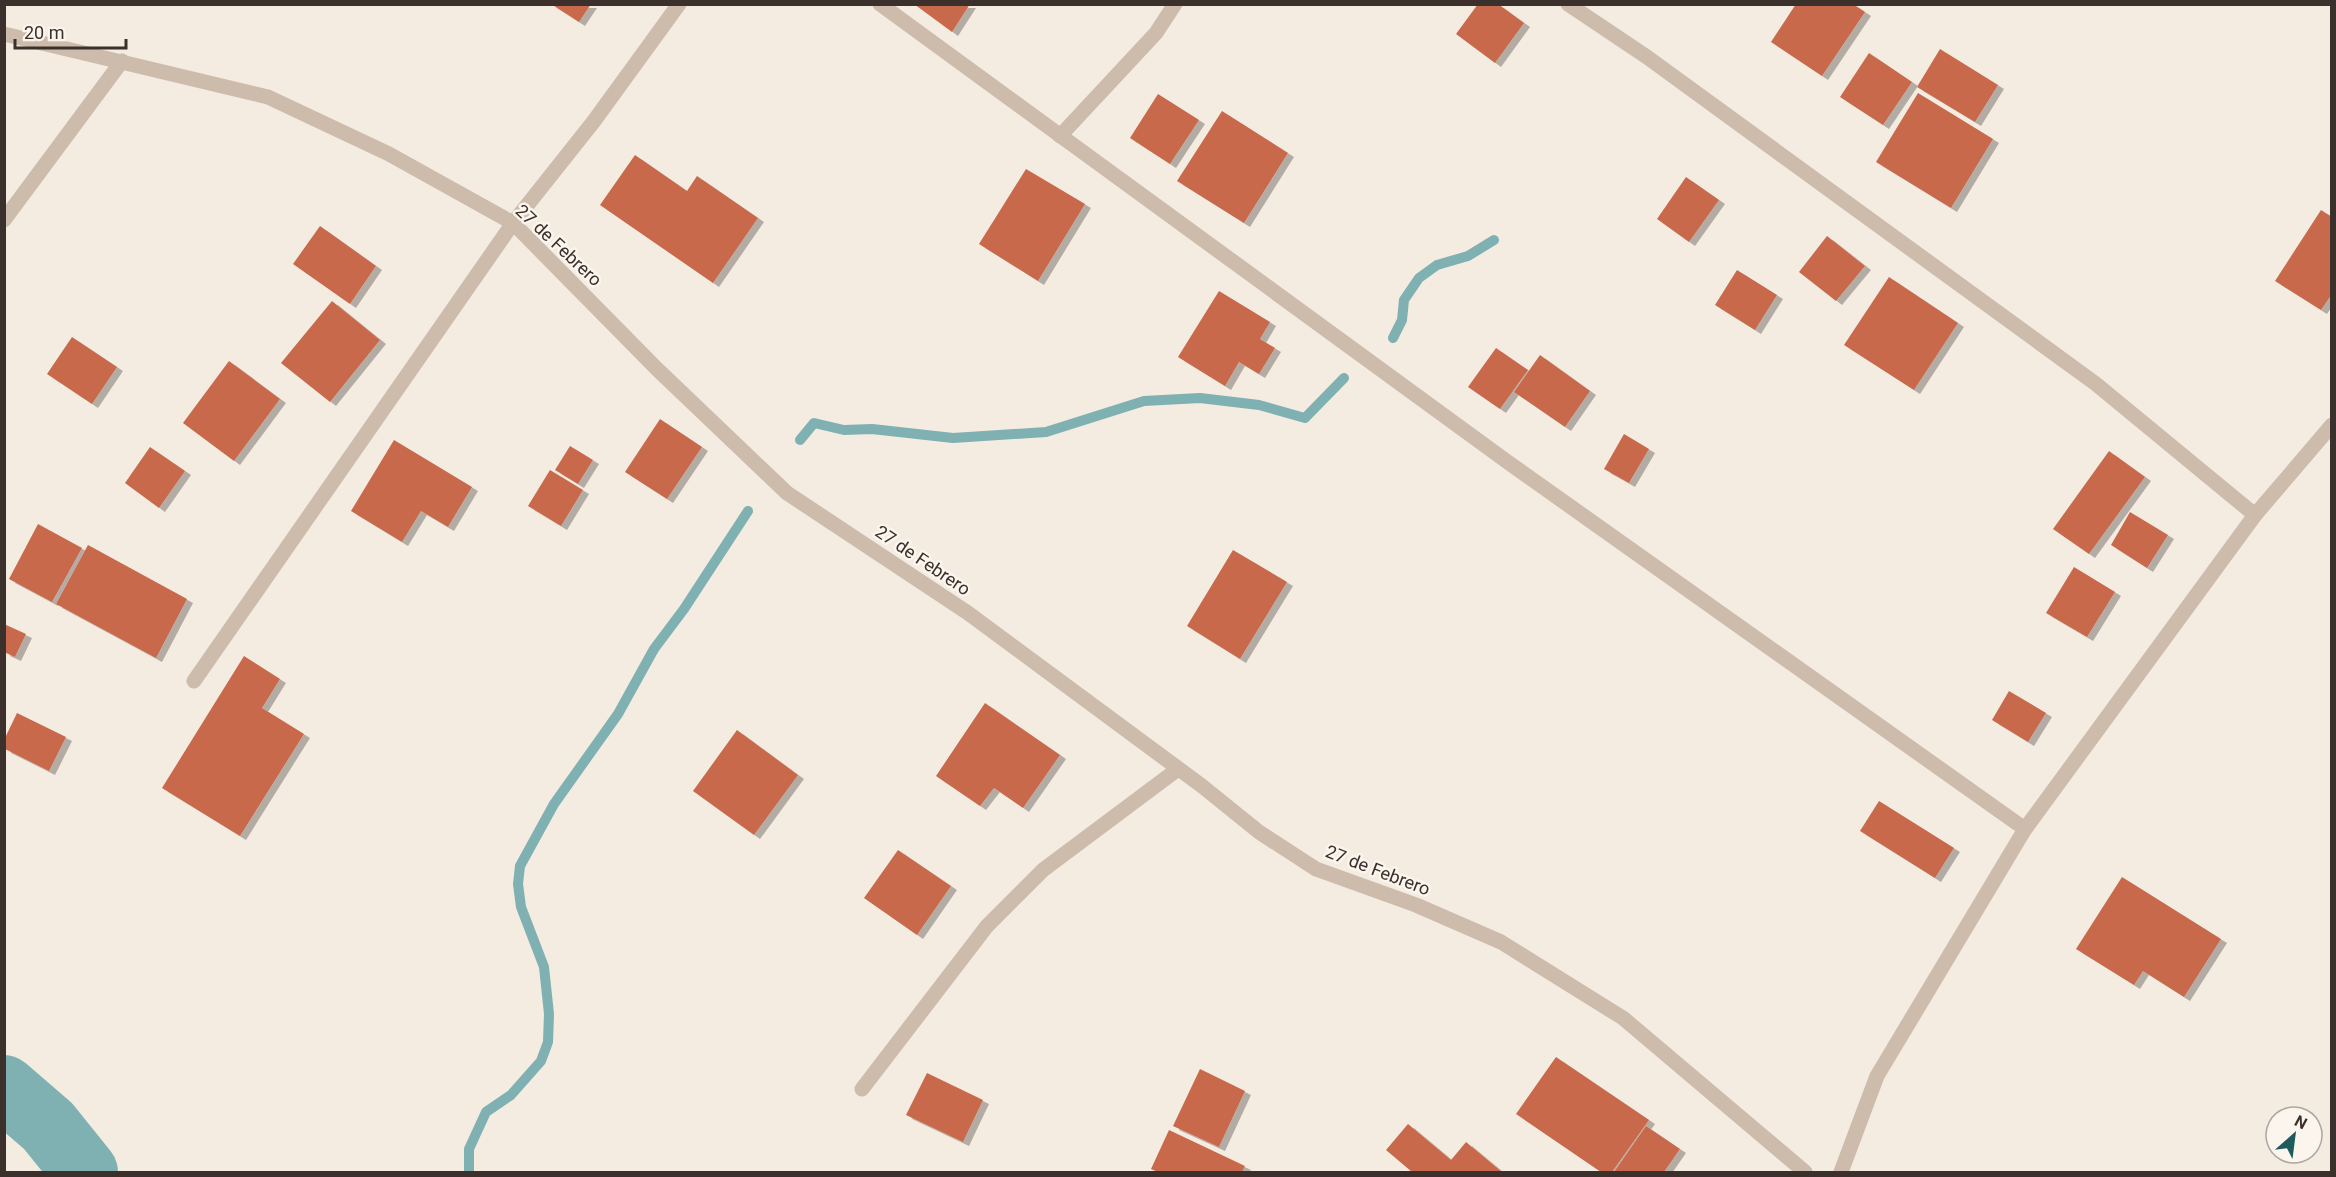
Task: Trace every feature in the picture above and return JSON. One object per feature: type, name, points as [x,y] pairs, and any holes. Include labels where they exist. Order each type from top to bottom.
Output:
[{"type":"street","points":[[194,681],[513,223],[594,121],[679,4]]},
{"type":"street","points":[[880,4],[1509,463],[2025,829]]},
{"type":"street","points":[[1060,136],[1156,33],[1174,4]]},
{"type":"street","points":[[1568,4],[1647,57],[2096,384],[2255,515]]},
{"type":"street","name":"27 de Febrero","points":[[4,34],[268,98],[389,154],[513,223],[657,369],[787,493],[968,613],[1259,832],[1316,869],[1416,905],[1501,942],[1623,1018],[1803,1172]]},
{"type":"street","points":[[4,220],[122,61]]},
{"type":"street","points":[[1841,1173],[1877,1076],[2025,829],[2255,515],[2331,424]]},
{"type":"street","points":[[862,1089],[995,918],[1043,870],[1178,769]]},
{"type":"building","points":[[551,4],[591,4],[579,22]]},
{"type":"building","points":[[914,4],[970,4],[952,32]]},
{"type":"building","points":[[1478,4],[1498,4],[1524,23],[1495,63],[1456,34]]},
{"type":"building","points":[[1796,4],[1853,4],[1865,12],[1822,76],[1771,42]]},
{"type":"building","points":[[1940,49],[1998,85],[1975,122],[1917,87]]},
{"type":"building","points":[[1869,53],[1912,82],[1883,125],[1840,97]]},
{"type":"building","points":[[1918,93],[1993,139],[1951,208],[1876,162]]},
{"type":"building","points":[[1158,94],[1199,120],[1170,164],[1130,138]]},
{"type":"building","points":[[1222,111],[1288,153],[1244,223],[1177,181]]},
{"type":"building","points":[[635,155],[687,191],[697,176],[758,218],[713,283],[600,205]]},
{"type":"building","points":[[1026,169],[1085,204],[1038,281],[979,244]]},
{"type":"building","points":[[1686,177],[1719,200],[1689,242],[1657,219]]},
{"type":"building","points":[[2321,210],[2332,217],[2332,294],[2321,310],[2275,281]]},
{"type":"building","points":[[320,226],[376,266],[350,304],[293,264]]},
{"type":"building","points":[[1827,236],[1865,266],[1836,301],[1799,272]]},
{"type":"building","points":[[1737,270],[1777,295],[1755,330],[1715,305]]},
{"type":"building","points":[[1889,277],[1958,323],[1914,390],[1844,345]]},
{"type":"building","points":[[1219,291],[1270,322],[1260,339],[1275,348],[1259,374],[1239,362],[1225,386],[1178,357]]},
{"type":"building","points":[[332,301],[380,340],[330,402],[281,363]]},
{"type":"building","points":[[72,337],[117,367],[92,404],[47,374]]},
{"type":"building","points":[[1496,348],[1528,370],[1500,409],[1468,387]]},
{"type":"building","points":[[1540,355],[1590,391],[1565,427],[1514,392]]},
{"type":"building","points":[[229,361],[280,399],[234,461],[183,423]]},
{"type":"building","points":[[660,419],[702,447],[667,499],[625,472]]},
{"type":"building","points":[[1624,434],[1649,449],[1629,483],[1604,469]]},
{"type":"building","points":[[394,440],[472,487],[448,527],[421,511],[402,542],[351,511]]},
{"type":"building","points":[[570,446],[593,460],[578,484],[555,470]]},
{"type":"building","points":[[150,447],[185,471],[159,508],[125,483]]},
{"type":"building","points":[[2109,451],[2145,477],[2089,554],[2053,529]]},
{"type":"building","points":[[550,470],[583,490],[561,526],[528,506]]},
{"type":"building","points":[[2130,512],[2168,535],[2147,568],[2111,545]]},
{"type":"building","points":[[38,524],[82,548],[52,602],[9,579]]},
{"type":"building","points":[[88,545],[187,599],[156,658],[56,604]]},
{"type":"building","points":[[1233,550],[1287,582],[1240,659],[1187,626]]},
{"type":"building","points":[[2074,567],[2115,592],[2087,637],[2046,613]]},
{"type":"building","points":[[4,624],[26,634],[15,657],[4,652]]},
{"type":"building","points":[[244,656],[280,679],[262,708],[304,734],[240,836],[162,788]]},
{"type":"building","points":[[2009,691],[2046,713],[2028,742],[1992,720]]},
{"type":"building","points":[[985,703],[1060,755],[1023,808],[994,788],[980,806],[936,776]]},
{"type":"building","points":[[17,713],[66,737],[49,771],[5,749],[5,738]]},
{"type":"building","points":[[737,730],[798,775],[754,835],[693,791]]},
{"type":"building","points":[[1879,801],[1954,848],[1935,878],[1860,831]]},
{"type":"building","points":[[898,850],[951,886],[917,935],[864,898]]},
{"type":"building","points":[[2122,877],[2221,939],[2184,997],[2143,971],[2134,985],[2076,949]]},
{"type":"building","points":[[1556,1057],[1649,1120],[1612,1172],[1601,1172],[1516,1114]]},
{"type":"building","points":[[1200,1069],[1245,1091],[1219,1147],[1173,1126]]},
{"type":"building","points":[[927,1073],[983,1100],[963,1142],[906,1115]]},
{"type":"building","points":[[1408,1124],[1451,1160],[1466,1142],[1502,1172],[1412,1172],[1386,1150]]},
{"type":"building","points":[[1646,1126],[1680,1149],[1664,1172],[1614,1172]]},
{"type":"building","points":[[1169,1130],[1245,1166],[1242,1172],[1158,1172],[1151,1169]]},
{"type":"waterway","points":[[1393,338],[1402,320],[1404,300],[1419,278],[1437,265],[1468,256],[1494,240]]},
{"type":"waterway","points":[[800,440],[814,423],[844,430],[872,429],[953,438],[1046,432],[1144,401],[1200,398],[1259,405],[1305,418],[1344,378]]},
{"type":"waterway","points":[[469,1172],[469,1149],[486,1112],[511,1095],[541,1061],[548,1042],[549,1014],[544,967],[521,907],[518,884],[520,866],[554,804],[618,714],[654,649],[684,609],[748,511]]},
{"type":"waterway","points":[[4,1088],[48,1126],[85,1172]]}]
